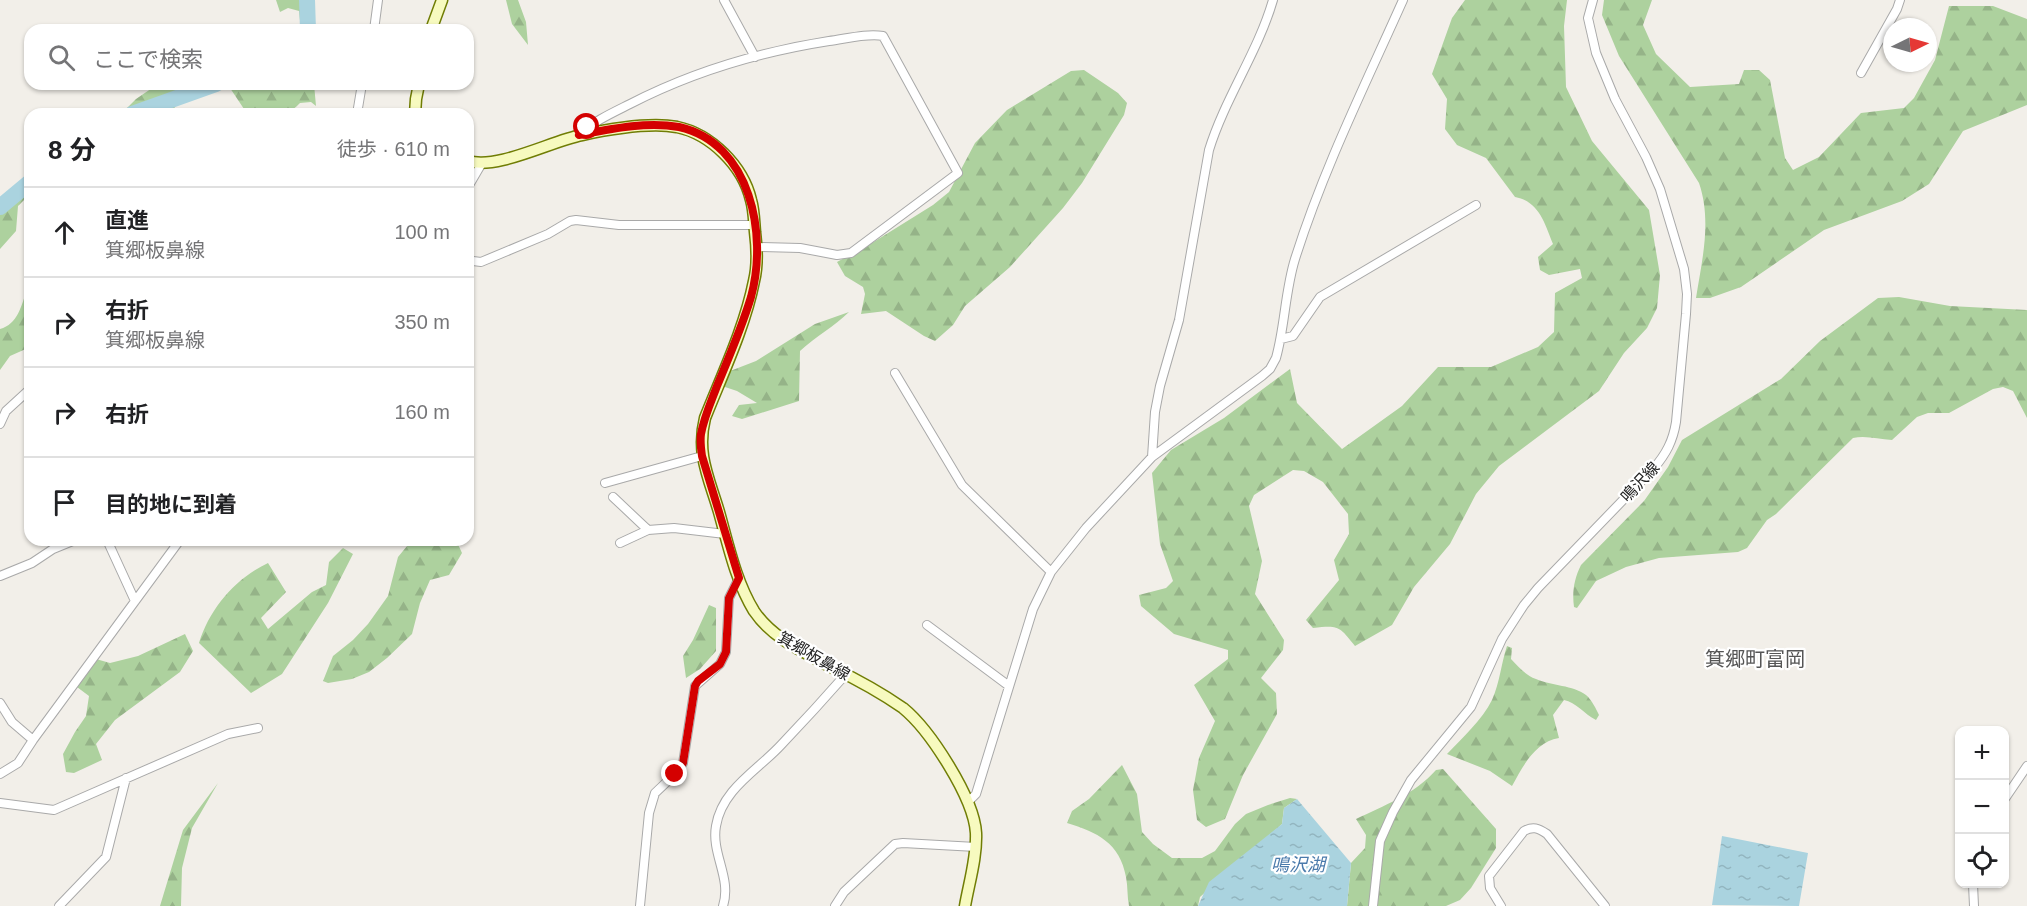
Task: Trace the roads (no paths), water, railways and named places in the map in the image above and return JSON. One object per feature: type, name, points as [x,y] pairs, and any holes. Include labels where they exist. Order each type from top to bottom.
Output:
[{"type":"main road","points":[[433,24],[442,0]]},
{"type":"main road","points":[[415,108],[418,90]]},
{"type":"main road","name":"箕郷板鼻線","points":[[474,162],[501,160],[579,135],[661,126],[676,127],[701,135],[727,156],[740,174],[751,199],[757,247],[756,272],[747,307],[705,418],[701,437],[702,456],[725,534],[739,578],[754,611],[772,631],[791,645],[896,703],[916,719],[932,742],[968,802],[976,829],[976,847],[965,906]]},
{"type":"street","points":[[375,24],[378,0]]},
{"type":"street","points":[[724,0],[755,57]]},
{"type":"street","points":[[1152,457],[1155,412],[1179,320],[1209,150],[1216,128],[1267,21],[1273,0]]},
{"type":"street","points":[[968,802],[976,794],[1032,609],[1051,572],[1073,543],[1152,457],[1270,369],[1276,358],[1291,277],[1301,240],[1328,170],[1403,0]]},
{"type":"street","name":"鳴沢線","points":[[1373,906],[1380,841],[1411,780],[1471,707],[1502,639],[1524,605],[1654,468],[1673,438],[1686,314],[1687,294],[1684,269],[1660,189],[1615,99],[1596,53],[1588,18],[1593,0]]},
{"type":"street","points":[[1861,73],[1900,0]]},
{"type":"street","points":[[579,135],[600,119],[664,86],[797,46],[841,39],[883,36],[958,172],[851,253],[837,255],[800,248],[757,247]]},
{"type":"street","points":[[358,108],[361,90]]},
{"type":"street","points":[[474,177],[482,163]]},
{"type":"street","points":[[1281,339],[1293,336],[1320,297],[1476,205]]},
{"type":"street","points":[[474,261],[481,262],[576,220],[619,225],[754,225]]},
{"type":"street","points":[[894,373],[962,485],[1051,572]]},
{"type":"street","points":[[0,424],[6,411],[24,394]]},
{"type":"street","points":[[605,483],[702,456]]},
{"type":"street","points":[[613,497],[648,530]]},
{"type":"street","points":[[620,543],[648,530],[674,528],[725,534]]},
{"type":"street","points":[[0,576],[32,563],[60,546]]},
{"type":"street","points":[[110,546],[135,602]]},
{"type":"street","points":[[0,774],[18,763],[176,546]]},
{"type":"street","points":[[640,906],[649,813],[656,793],[683,763],[695,686],[720,664],[726,652],[729,598],[739,578]]},
{"type":"street","points":[[927,624],[1009,686]]},
{"type":"street","points":[[723,906],[726,897],[725,879],[715,845],[716,824],[722,807],[733,790],[785,741],[846,674]]},
{"type":"street","points":[[0,703],[12,722],[33,740]]},
{"type":"street","points":[[0,803],[54,810],[228,735],[258,728]]},
{"type":"street","points":[[2009,793],[2027,766]]},
{"type":"street","points":[[59,906],[106,857],[126,778]]},
{"type":"street","points":[[1501,906],[1490,888],[1489,876],[1524,831],[1538,828],[1547,834],[1605,906]]},
{"type":"street","points":[[836,906],[844,892],[895,844],[976,847]]},
{"type":"street","points":[[1973,888],[1974,906]]},
{"type":"water","name":"鳴沢湖","points":[[1297,799],[1351,863],[1347,906],[1198,906],[1209,882],[1282,824],[1284,808]]},
{"type":"water","points":[[1722,836],[1808,853],[1799,906],[1712,905]]},
{"type":"waterway","points":[[307,0],[308,24]]},
{"type":"waterway","points":[[149,108],[199,90]]},
{"type":"waterway","points":[[0,207],[24,187]]},
{"type":"district","name":"箕郷町富岡","points":[[1755,659]]}]
